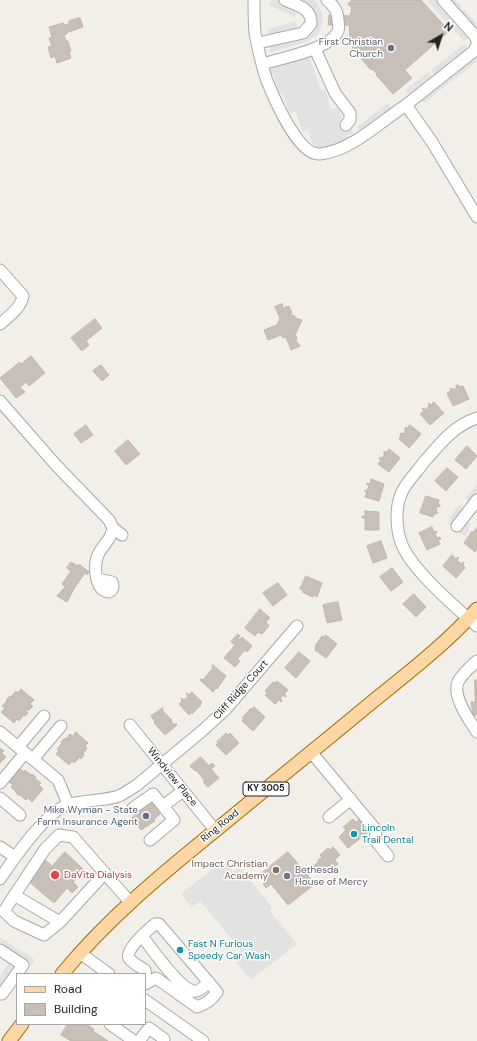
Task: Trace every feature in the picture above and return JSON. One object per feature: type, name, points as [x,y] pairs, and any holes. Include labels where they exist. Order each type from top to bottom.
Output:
[{"type":"main road","name":"Ring Road","points":[[63,973],[80,953],[130,902],[215,830],[474,618]]},
{"type":"main road","points":[[9,1041],[21,1025]]},
{"type":"street","points":[[254,0],[255,34],[267,79],[285,119],[302,145],[315,154],[326,153],[351,145],[406,105],[474,51],[477,43],[476,37],[443,0]]},
{"type":"street","points":[[258,43],[303,33],[311,24],[312,17],[308,12],[285,0]]},
{"type":"street","points":[[263,64],[315,49],[328,42],[337,33],[338,16],[334,6],[327,0]]},
{"type":"street","points":[[315,49],[335,93],[350,113],[350,120],[346,125]]},
{"type":"street","points":[[406,105],[432,142],[477,217]]},
{"type":"street","points":[[0,270],[23,296],[22,302],[0,324]]},
{"type":"street","points":[[0,401],[55,464],[109,520],[113,528],[122,535]]},
{"type":"street","points":[[474,618],[433,586],[405,552],[400,540],[398,514],[402,492],[417,471],[446,437],[467,421],[477,418]]},
{"type":"street","points":[[457,526],[477,500]]},
{"type":"street","points":[[97,580],[95,562],[98,554],[108,543],[112,535],[113,528]]},
{"type":"street","name":"Cliff Ridge Court","points":[[68,804],[110,798],[127,792],[137,785],[225,710],[297,626]]},
{"type":"street","points":[[477,661],[463,674],[456,687],[458,699],[477,732]]},
{"type":"street","points":[[0,783],[25,753],[44,716]]},
{"type":"street","name":"Windview Place","points":[[130,725],[215,830]]},
{"type":"street","points":[[25,753],[61,726]]},
{"type":"street","points":[[0,732],[58,780],[68,804],[53,814],[37,829],[0,879]]},
{"type":"street","points":[[311,752],[376,830],[375,840],[388,856]]},
{"type":"street","points":[[163,806],[183,791]]},
{"type":"street","points":[[127,792],[135,807],[153,794],[174,820],[150,840]]},
{"type":"street","points":[[0,798],[20,815]]},
{"type":"street","points":[[328,818],[351,799]]},
{"type":"street","points":[[105,873],[60,922],[44,935],[14,921],[2,912],[45,849],[59,835],[73,837],[105,873],[130,902]]},
{"type":"street","points":[[0,847],[15,857]]},
{"type":"street","points":[[14,896],[60,922]]},
{"type":"street","points":[[144,973],[144,970],[130,959],[128,956],[129,951],[155,924],[159,924],[217,992],[213,999],[204,1005],[197,1007],[156,978],[146,983]]},
{"type":"street","points":[[142,936],[174,977],[188,988],[193,991],[198,991],[208,982]]},
{"type":"street","points":[[0,950],[23,965],[29,973]]},
{"type":"street","points":[[80,953],[108,973]]},
{"type":"street","points":[[17,973],[23,965]]},
{"type":"street","points":[[2,994],[16,975]]},
{"type":"street","points":[[146,1001],[203,1041]]},
{"type":"street","points":[[111,1025],[134,1041]]},
{"type":"street","points":[[139,1041],[147,1026],[164,1039]]},
{"type":"shaded area","points":[[271,0],[313,0],[317,3],[322,13],[323,22],[318,35],[306,42],[271,52],[270,46],[272,45],[268,29],[295,21],[300,36],[316,21],[316,18],[312,9],[301,2],[295,17],[269,5]]},
{"type":"shaded area","points":[[427,0],[456,0],[462,7],[459,10],[459,13],[464,9],[477,24],[477,34],[474,31],[464,41],[448,23],[452,20],[451,18],[446,22]]},
{"type":"shaded area","points":[[464,44],[477,61],[456,78],[452,73],[451,74],[454,79],[424,103],[414,91],[409,94],[405,90],[428,72],[431,75],[434,75],[431,70]]},
{"type":"shaded area","points":[[309,56],[321,90],[325,90],[331,109],[338,108],[345,128],[351,126],[353,134],[347,135],[348,140],[317,150],[316,144],[313,145],[308,130],[302,132],[296,111],[289,113],[283,93],[279,94],[273,74],[271,74],[269,68]]},
{"type":"shaded area","points":[[388,103],[392,108],[361,132],[357,127]]},
{"type":"shaded area","points":[[477,485],[477,509],[467,521],[471,524],[466,536],[461,534],[454,526],[448,524],[452,514],[459,505],[464,509],[469,502],[465,498]]},
{"type":"shaded area","points":[[223,860],[233,871],[239,866],[272,907],[270,911],[297,944],[251,980],[234,959],[241,950],[200,901],[192,907],[181,894]]},
{"type":"shaded area","points":[[0,937],[35,960],[31,966],[19,959],[0,988],[0,976],[14,955],[0,946]]},
{"type":"building","name":"First Christian Church","points":[[352,0],[421,0],[449,31],[405,70],[412,78],[393,94],[348,42],[350,40],[349,25],[328,25],[329,15],[350,16],[352,8],[348,4]]},
{"type":"building","points":[[80,18],[83,27],[64,35],[66,41],[68,41],[71,51],[69,52],[71,58],[57,63],[55,56],[51,58],[48,47],[52,46],[49,38],[52,37],[49,27],[63,23],[64,25],[69,24],[69,21]]},
{"type":"building","points":[[282,304],[283,308],[289,306],[292,313],[290,313],[291,316],[295,316],[295,318],[302,320],[295,333],[297,339],[295,339],[300,346],[291,350],[286,337],[283,338],[281,335],[268,340],[264,330],[277,325],[280,318],[275,307]]},
{"type":"building","points":[[95,319],[102,328],[86,341],[89,345],[82,351],[71,338]]},
{"type":"building","points":[[31,356],[45,373],[29,386],[26,382],[20,387],[25,392],[16,398],[0,378],[20,362],[21,364]]},
{"type":"building","points":[[101,365],[109,375],[102,381],[93,371]]},
{"type":"building","points":[[458,385],[459,387],[463,386],[469,399],[453,406],[447,393],[451,391],[450,389],[452,388],[453,390],[457,388],[456,386]]},
{"type":"building","points":[[434,402],[444,413],[430,425],[420,414],[424,411],[422,409],[424,408],[426,410],[429,403],[431,405]]},
{"type":"building","points":[[86,425],[93,435],[81,443],[74,434]]},
{"type":"building","points":[[410,425],[421,434],[409,448],[399,439],[400,434],[403,434],[406,430],[404,429]]},
{"type":"building","points":[[128,440],[140,454],[126,465],[115,451]]},
{"type":"building","points":[[467,446],[477,456],[466,469],[455,460]]},
{"type":"building","points":[[389,449],[400,458],[389,472],[378,464],[381,460],[379,459],[380,457],[382,458],[385,454],[383,453],[385,451],[386,453]]},
{"type":"building","points":[[447,468],[458,477],[446,491],[435,481]]},
{"type":"building","points":[[371,479],[384,484],[379,501],[365,497],[367,492],[365,492],[365,490],[367,491],[369,485],[367,485],[367,483],[370,484]]},
{"type":"building","points":[[426,496],[439,500],[438,505],[440,505],[440,507],[437,506],[436,512],[438,512],[437,514],[435,513],[433,517],[420,513]]},
{"type":"building","points":[[365,511],[379,512],[379,530],[365,530],[365,518],[362,518],[362,516],[365,516]]},
{"type":"building","points":[[432,527],[434,532],[437,532],[435,533],[437,538],[440,537],[441,539],[438,540],[440,544],[427,550],[419,533]]},
{"type":"building","points":[[477,528],[477,549],[475,552],[464,543],[472,531],[473,532]]},
{"type":"building","points":[[381,541],[387,558],[373,563],[367,546]]},
{"type":"building","points":[[452,555],[456,559],[458,557],[459,558],[457,560],[461,564],[463,562],[464,563],[463,565],[465,568],[456,578],[443,566]]},
{"type":"building","points":[[71,562],[78,566],[79,564],[89,572],[87,575],[85,573],[67,602],[57,596],[65,587],[62,584],[71,571],[67,568]]},
{"type":"building","points":[[392,568],[403,582],[391,591],[380,577]]},
{"type":"building","points":[[306,576],[322,583],[317,597],[314,595],[313,597],[302,592],[303,590],[300,589]]},
{"type":"building","points":[[278,583],[287,595],[273,606],[263,593]]},
{"type":"building","points":[[414,594],[426,607],[416,617],[403,604]]},
{"type":"building","points":[[338,602],[342,620],[327,623],[323,605]]},
{"type":"building","points":[[260,609],[270,618],[266,622],[269,626],[262,634],[258,632],[255,636],[245,628]]},
{"type":"building","points":[[238,634],[240,636],[238,638],[239,640],[242,637],[252,646],[247,652],[245,650],[237,659],[240,661],[235,667],[224,658],[235,645],[231,642]]},
{"type":"building","points":[[326,635],[337,644],[326,658],[315,650],[315,646],[322,636],[324,637]]},
{"type":"building","points":[[299,652],[310,661],[296,678],[285,668]]},
{"type":"building","points":[[213,665],[226,676],[217,689],[216,688],[213,692],[200,680],[203,680],[213,668]]},
{"type":"building","points":[[475,680],[477,680],[477,715],[473,715],[471,702],[475,702]]},
{"type":"building","points":[[277,681],[288,690],[284,694],[286,695],[285,697],[283,695],[280,699],[282,700],[281,702],[279,700],[275,704],[265,695],[267,693],[265,691],[273,682],[275,683]]},
{"type":"building","points":[[21,689],[34,700],[30,704],[33,706],[28,711],[26,709],[25,710],[28,713],[25,716],[22,714],[23,716],[19,721],[17,719],[14,723],[1,712],[5,708],[2,706],[7,701],[9,702],[6,700],[10,696],[11,697],[16,691],[18,693]]},
{"type":"building","points":[[192,692],[202,702],[192,714],[191,712],[189,715],[179,704],[182,701],[182,698],[184,700],[188,696],[186,694],[187,693],[189,695]]},
{"type":"building","points":[[254,707],[265,717],[253,731],[242,721],[244,719],[242,718],[251,708],[252,709]]},
{"type":"building","points":[[163,708],[162,710],[172,720],[171,721],[174,725],[176,723],[177,725],[165,735],[154,723],[155,722],[151,716]]},
{"type":"building","points":[[76,732],[88,743],[85,746],[87,748],[83,754],[81,753],[84,755],[81,759],[78,756],[77,757],[79,758],[74,763],[72,761],[69,765],[56,754],[59,751],[57,749],[62,743],[61,742],[70,734],[73,736]]},
{"type":"building","points":[[226,733],[228,735],[230,733],[239,743],[226,755],[216,745]]},
{"type":"building","points":[[0,748],[4,751],[2,753],[6,757],[0,763]]},
{"type":"building","points":[[201,757],[209,766],[212,763],[215,766],[211,769],[219,778],[208,787],[203,782],[205,781],[196,770],[195,771],[190,766]]},
{"type":"building","points":[[20,769],[24,772],[25,770],[31,775],[30,777],[32,774],[36,777],[33,780],[36,779],[41,783],[39,785],[43,789],[32,802],[28,798],[26,800],[21,796],[22,793],[19,796],[16,793],[18,790],[16,792],[11,787],[13,785],[9,782]]},
{"type":"building","name":"Mike Wyman - State Farm Insurance Agent","points":[[151,802],[160,814],[154,819],[155,821],[141,830],[132,818]]},
{"type":"building","name":"Lincoln Trail Dental","points":[[361,818],[371,830],[348,848],[339,837],[346,830],[343,827],[353,819],[356,822]]},
{"type":"building","points":[[333,847],[340,855],[335,860],[338,864],[332,870],[329,866],[319,874],[313,867],[322,857],[320,855],[328,848],[330,850]]},
{"type":"building","name":"DaVita Dialysis","points":[[65,852],[84,870],[73,882],[78,887],[72,893],[67,888],[54,903],[27,880],[45,860],[52,866]]},
{"type":"building","name":"Bethesda House of Mercy","points":[[288,852],[315,884],[288,905],[271,884],[266,888],[263,884],[268,880],[262,873]]},
{"type":"building","points":[[67,1025],[88,1025],[94,1029],[93,1031],[108,1041],[71,1041],[61,1035]]},
{"type":"place","name":"First Christian Church","points":[[391,48]]},
{"type":"place","name":"Mike Wyman - State Farm Insurance Agent","points":[[146,816]]},
{"type":"place","name":"Lincoln Trail Dental","points":[[354,834]]},
{"type":"place","name":"Impact Christian Academy","points":[[276,870]]},
{"type":"place","name":"DaVita Dialysis","points":[[55,875]]},
{"type":"place","name":"Bethesda House of Mercy","points":[[287,876]]},
{"type":"place","name":"Fast N Furious Speedy Car Wash","points":[[180,950]]}]
